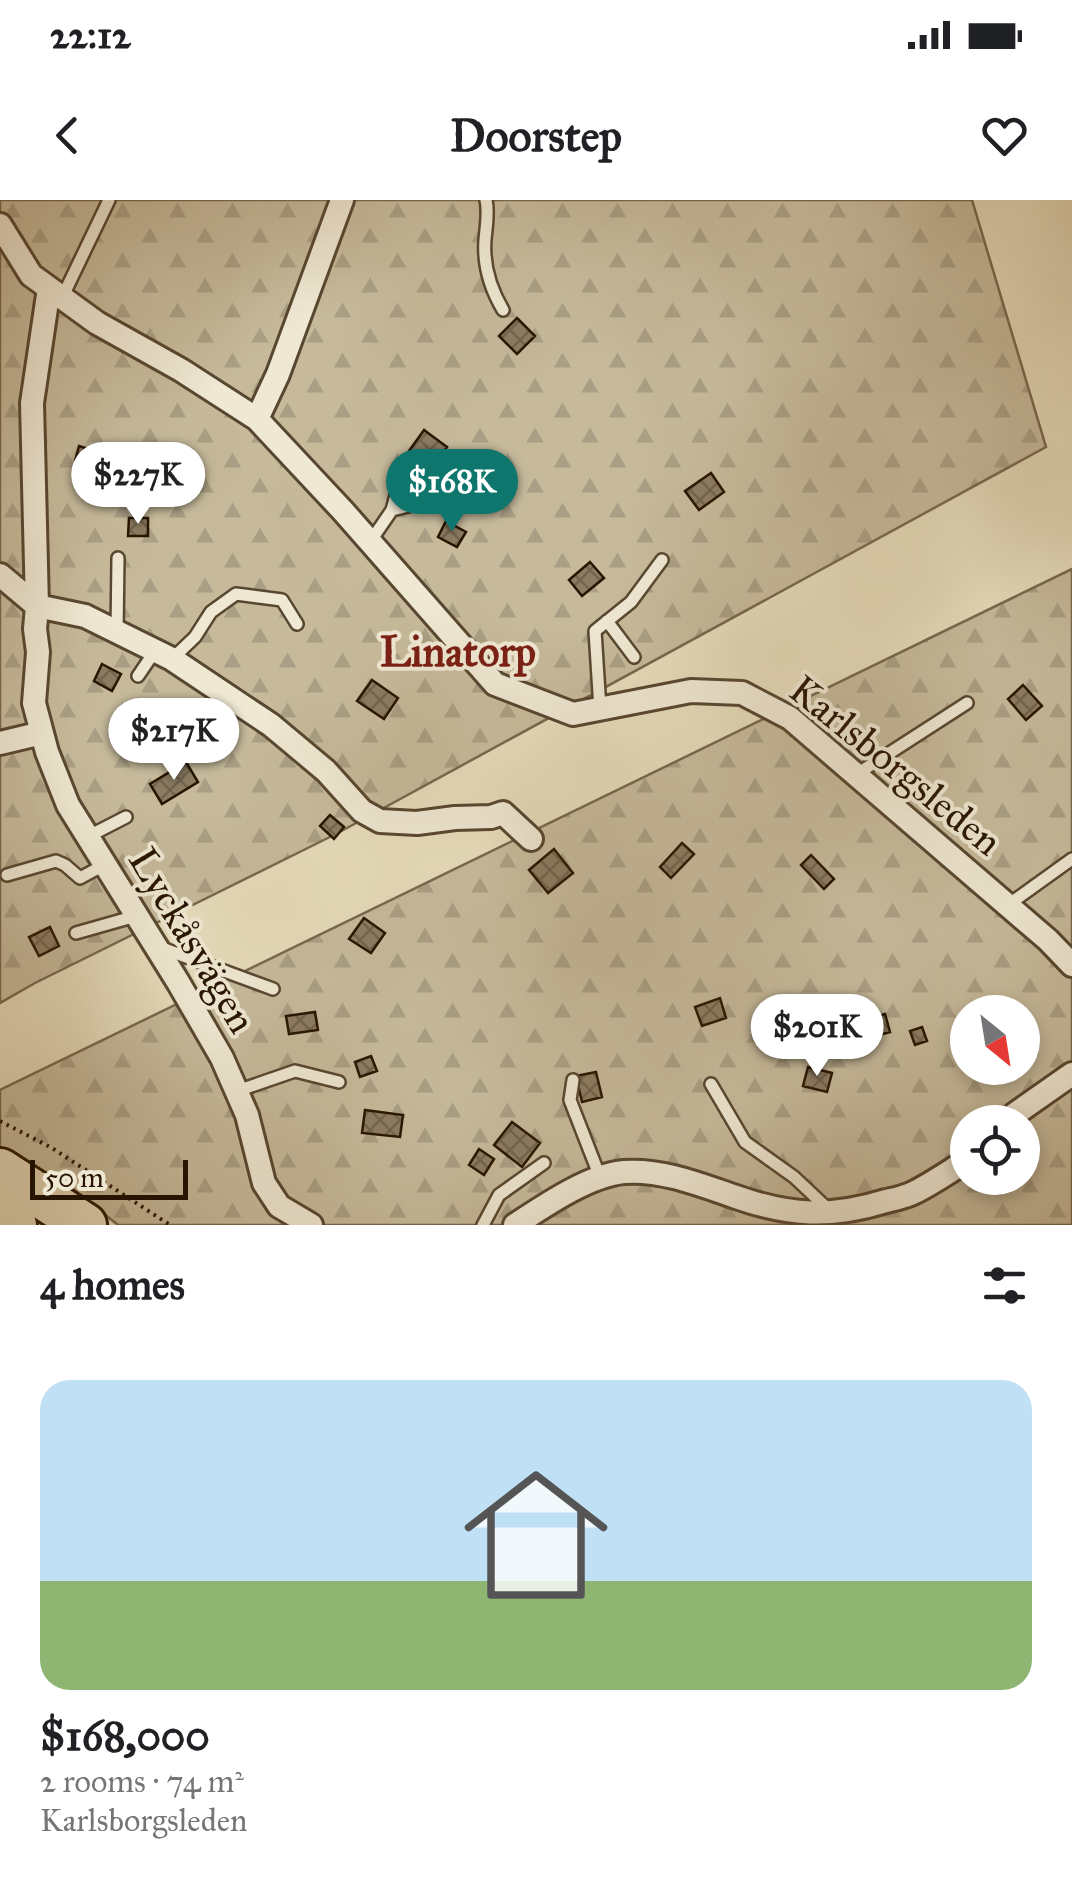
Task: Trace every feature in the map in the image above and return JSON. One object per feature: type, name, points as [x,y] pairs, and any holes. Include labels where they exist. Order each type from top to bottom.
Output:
[{"type":"highway","points":[[0,1170],[86,1225]]},
{"type":"highway","points":[[0,1216],[15,1225]]},
{"type":"street","points":[[257,418],[278,374],[339,202]]},
{"type":"street","name":"Karlsborgsleden","points":[[0,224],[31,275],[97,323],[257,418],[495,684],[573,714],[691,691],[742,693],[790,718],[1072,965]]},
{"type":"street","name":"Lyckåsvägen","points":[[56,293],[32,403],[38,652],[34,704],[47,752],[68,805],[222,1058],[247,1114],[264,1184],[278,1206],[311,1225]]},
{"type":"street","points":[[0,575],[37,606],[85,616],[163,655],[270,726],[326,771],[362,810],[380,821],[417,823],[503,813],[531,839]]},
{"type":"street","points":[[0,744],[42,733]]},
{"type":"street","points":[[1028,1105],[1072,1074]]},
{"type":"street","points":[[514,1225],[600,1177],[624,1172],[654,1173],[766,1208],[817,1214],[913,1194],[950,1171]]},
{"type":"lane","points":[[56,293],[109,200]]},
{"type":"lane","points":[[486,200],[484,246],[490,287],[503,310]]},
{"type":"lane","points":[[370,542],[392,510],[404,470]]},
{"type":"lane","points":[[392,510],[482,488]]},
{"type":"lane","points":[[117,632],[118,558]]},
{"type":"lane","points":[[600,709],[594,631],[630,602],[662,560]]},
{"type":"lane","points":[[138,676],[163,655],[195,637],[211,612],[236,594],[282,600],[297,624]]},
{"type":"lane","points":[[607,621],[634,657]]},
{"type":"lane","points":[[857,774],[967,703]]},
{"type":"lane","points":[[87,837],[126,817]]},
{"type":"lane","points":[[1008,906],[1072,859]]},
{"type":"lane","points":[[7,875],[56,861],[80,878],[104,866]]},
{"type":"lane","points":[[76,933],[136,916]]},
{"type":"lane","points":[[155,946],[273,989]]},
{"type":"lane","points":[[236,1091],[295,1071],[339,1082]]},
{"type":"lane","points":[[573,1080],[570,1100],[600,1177]]},
{"type":"lane","points":[[711,1084],[745,1142],[794,1177],[832,1212]]},
{"type":"lane","points":[[483,1225],[499,1195],[544,1163]]},
{"type":"path","points":[[0,1121],[52,1148],[170,1225]]},
{"type":"green space","points":[[0,200],[972,200],[1046,447],[336,834],[0,1003]]},
{"type":"green space","points":[[1072,569],[1072,1225],[118,1225],[72,1188],[0,1148],[0,1090]]},
{"type":"building","points":[[517,318],[535,336],[517,354],[499,336]]},
{"type":"building","points":[[424,430],[447,447],[432,467],[409,451]]},
{"type":"building","points":[[79,446],[101,453],[96,467],[75,461]]},
{"type":"building","points":[[711,473],[724,492],[699,510],[685,491]]},
{"type":"building","points":[[129,518],[148,518],[148,536],[128,536]]},
{"type":"building","points":[[446,521],[466,532],[457,547],[438,537]]},
{"type":"building","points":[[590,562],[604,578],[582,596],[569,580]]},
{"type":"building","points":[[102,664],[121,674],[112,691],[94,681]]},
{"type":"building","points":[[372,680],[398,698],[384,719],[357,701]]},
{"type":"building","points":[[1023,685],[1042,706],[1026,720],[1008,699]]},
{"type":"building","points":[[186,762],[198,782],[162,804],[150,784]]},
{"type":"building","points":[[330,815],[344,827],[334,839],[320,826]]},
{"type":"building","points":[[682,843],[694,854],[671,878],[660,867]]},
{"type":"building","points":[[554,849],[573,873],[548,893],[529,870]]},
{"type":"building","points":[[811,855],[834,879],[824,889],[801,865]]},
{"type":"building","points":[[364,918],[385,933],[371,953],[349,939]]},
{"type":"building","points":[[50,927],[59,946],[39,956],[29,937]]},
{"type":"building","points":[[720,998],[726,1018],[702,1026],[695,1007]]},
{"type":"building","points":[[315,1012],[318,1030],[289,1034],[286,1016]]},
{"type":"building","points":[[885,1014],[890,1032],[875,1036],[870,1018]]},
{"type":"building","points":[[922,1027],[927,1041],[915,1045],[910,1031]]},
{"type":"building","points":[[371,1056],[377,1071],[360,1077],[355,1062]]},
{"type":"building","points":[[808,1067],[832,1073],[827,1092],[803,1086]]},
{"type":"building","points":[[596,1072],[602,1097],[582,1102],[576,1076]]},
{"type":"building","points":[[365,1110],[403,1115],[400,1137],[362,1133]]},
{"type":"building","points":[[512,1122],[540,1143],[522,1167],[494,1145]]},
{"type":"building","points":[[479,1149],[494,1159],[484,1175],[469,1165]]},
{"type":"district","name":"Linatorp","points":[[458,651]]}]
